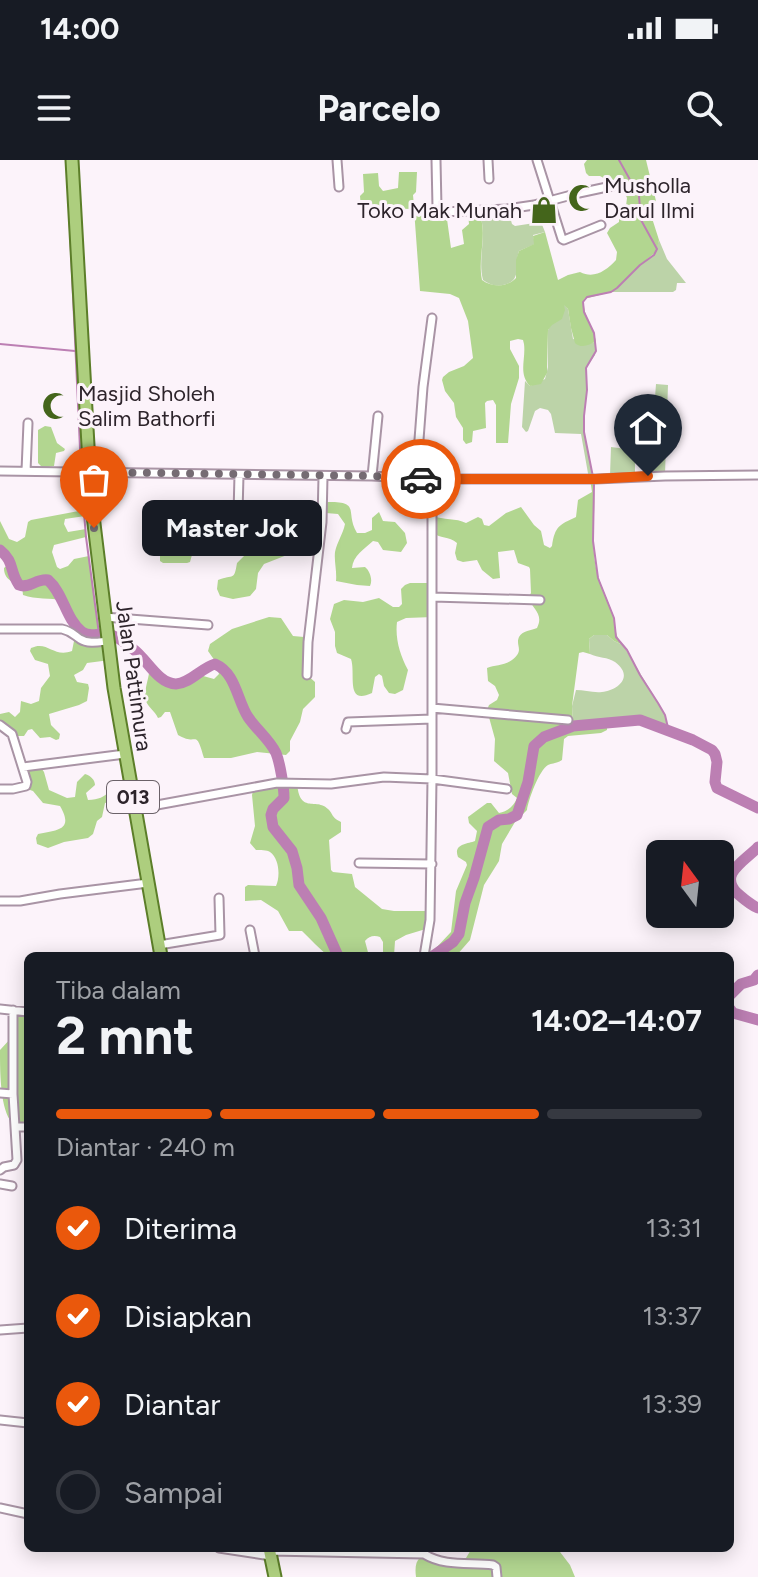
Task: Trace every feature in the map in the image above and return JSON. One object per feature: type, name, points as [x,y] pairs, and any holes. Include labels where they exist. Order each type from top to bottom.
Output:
[{"type":"main road","name":"Jalan Pattimura","points":[[72,160],[83,473],[125,754],[160,950]]},
{"type":"main road","points":[[270,1552],[275,1577]]},
{"type":"street","points":[[337,160],[339,187]]},
{"type":"street","points":[[436,160],[438,211],[443,212],[534,205],[621,184]]},
{"type":"street","points":[[488,160],[489,179]]},
{"type":"street","points":[[537,160],[559,234],[564,240],[601,225]]},
{"type":"street","points":[[416,479],[432,318]]},
{"type":"street","points":[[372,476],[378,416]]},
{"type":"street","points":[[26,471],[28,423]]},
{"type":"street","points":[[0,471],[416,479],[758,475]]},
{"type":"street","points":[[235,530],[239,475]]},
{"type":"street","points":[[307,675],[322,522],[323,477]]},
{"type":"street","points":[[425,952],[430,920],[432,864],[432,479]]},
{"type":"street","points":[[433,597],[540,600]]},
{"type":"street","points":[[0,629],[62,629],[72,631],[87,642],[106,631],[208,625]]},
{"type":"street","points":[[432,708],[568,720]]},
{"type":"street","points":[[346,729],[348,722],[432,719]]},
{"type":"street","points":[[0,725],[12,734],[26,776],[26,786],[0,789]]},
{"type":"street","points":[[23,767],[125,754]]},
{"type":"street","points":[[135,809],[291,782],[331,784],[384,777],[432,779],[507,789]]},
{"type":"street","points":[[359,863],[432,864]]},
{"type":"street","points":[[0,901],[20,901],[148,883]]},
{"type":"street","points":[[160,950],[220,935],[219,898]]},
{"type":"street","points":[[250,930],[254,952]]},
{"type":"street","points":[[0,1009],[24,1011]]},
{"type":"street","points":[[0,1170],[14,1165],[17,1160],[13,1010]]},
{"type":"street","points":[[0,1093],[13,1094]]},
{"type":"street","points":[[15,1127],[24,1127]]},
{"type":"street","points":[[0,1184],[12,1186]]},
{"type":"street","points":[[0,1330],[24,1328]]},
{"type":"street","points":[[0,1420],[24,1423]]},
{"type":"street","points":[[0,1508],[24,1513]]},
{"type":"street","points":[[426,1552],[431,1558],[447,1562],[493,1565],[497,1577]]},
{"type":"green space","points":[[587,160],[646,160],[656,201],[651,215],[659,240],[656,252],[611,292],[584,299],[596,341],[583,346],[575,343],[568,309],[564,305],[562,319],[548,330],[547,373],[541,384],[530,386],[526,381],[523,340],[510,341],[510,349],[519,366],[519,378],[511,404],[508,443],[496,443],[496,405],[493,400],[485,403],[486,428],[473,431],[472,442],[466,444],[454,403],[445,391],[442,380],[449,372],[473,358],[468,321],[459,298],[420,291],[414,209],[361,208],[363,174],[378,173],[379,186],[383,191],[398,188],[399,172],[417,172],[414,206],[416,209],[437,207],[446,212],[451,248],[464,244],[462,230],[469,224],[468,213],[478,210],[483,227],[482,280],[500,285],[516,278],[519,251],[534,244],[533,236],[545,232],[558,280],[580,272],[590,275],[600,273],[616,260],[617,252],[607,233],[619,222],[619,211],[626,206],[627,198],[621,184],[600,176],[589,176],[584,164]]},
{"type":"green space","points":[[478,210],[508,210],[515,226],[541,222],[545,232],[533,235],[535,244],[519,251],[516,276],[509,283],[500,286],[483,280],[483,227]]},
{"type":"green space","points":[[659,240],[667,259],[686,283],[677,283],[673,292],[611,292],[654,255]]},
{"type":"green space","points":[[563,303],[568,309],[573,339],[596,341],[595,355],[586,368],[584,416],[593,479],[589,479],[581,434],[555,433],[551,414],[540,408],[535,411],[528,431],[522,427],[525,381],[530,386],[545,379],[548,330]]},
{"type":"green space","points":[[656,384],[668,385],[665,474],[758,472],[758,477],[602,479],[610,475],[611,447],[635,450],[635,475],[652,471]]},
{"type":"green space","points":[[51,427],[57,443],[65,449],[56,453],[54,466],[43,468],[38,463],[38,430]]},
{"type":"green space","points":[[590,479],[593,479],[594,490],[596,568],[623,645],[607,635],[594,635],[589,639],[590,654],[579,653],[572,706],[573,725],[607,723],[607,730],[564,739],[562,760],[548,765],[541,773],[527,810],[515,822],[502,844],[499,861],[484,885],[470,940],[460,952],[430,952],[451,932],[456,891],[467,865],[458,857],[457,849],[475,841],[477,831],[469,823],[468,817],[487,803],[491,803],[499,813],[505,811],[517,798],[512,794],[508,773],[494,761],[495,739],[487,710],[499,695],[495,686],[488,681],[487,668],[516,657],[519,637],[537,628],[539,623],[537,612],[528,598],[531,593],[530,569],[518,563],[514,550],[498,552],[500,578],[493,579],[482,570],[477,560],[457,560],[457,543],[432,532],[432,516],[466,523],[478,517],[489,526],[506,513],[521,507],[541,531],[544,545],[550,548],[559,527],[576,517],[578,500],[592,492]]},
{"type":"green space","points":[[324,502],[348,506],[357,533],[372,530],[372,518],[379,512],[383,521],[395,522],[405,533],[407,543],[401,552],[383,550],[378,542],[373,541],[357,556],[352,568],[367,569],[370,586],[336,581],[335,552],[345,524],[338,514],[326,513]]},
{"type":"green space","points":[[84,510],[85,516],[65,519],[64,524],[68,532],[86,529],[86,537],[54,545],[52,552],[60,569],[74,559],[89,556],[99,634],[80,630],[63,601],[23,595],[22,586],[6,575],[4,568],[11,562],[0,550],[0,521],[9,539],[17,542],[25,537],[31,520]]},
{"type":"green space","points":[[277,510],[297,510],[320,518],[320,539],[300,541],[287,555],[264,564],[258,573],[256,589],[250,596],[233,599],[220,596],[218,580],[234,575],[237,563],[246,554],[240,531],[245,528],[255,532],[262,517]]},
{"type":"green space","points":[[170,515],[182,516],[190,522],[203,519],[209,529],[206,537],[195,544],[190,562],[160,561],[156,525],[159,519]]},
{"type":"green space","points":[[410,583],[432,583],[433,617],[406,618],[397,622],[399,647],[408,670],[403,690],[389,693],[379,674],[375,677],[372,693],[358,695],[353,686],[351,659],[337,653],[335,646],[335,632],[330,619],[334,604],[344,600],[363,602],[379,598],[393,607],[399,607],[402,604],[401,589]]},
{"type":"green space","points":[[269,617],[281,618],[293,636],[304,637],[308,642],[307,675],[315,682],[315,697],[303,709],[286,755],[257,752],[231,758],[204,758],[197,740],[178,735],[170,712],[158,718],[147,703],[145,695],[149,673],[153,670],[173,683],[196,674],[214,679],[219,674],[208,651],[210,644],[232,629]]},
{"type":"green space","points":[[594,635],[607,635],[623,645],[665,715],[669,732],[639,720],[573,726],[572,706],[576,690],[608,691],[619,685],[624,677],[621,667],[615,662],[590,654],[589,639]]},
{"type":"green space","points":[[77,639],[107,641],[110,660],[87,663],[83,670],[74,675],[77,682],[88,684],[87,701],[49,714],[51,725],[60,734],[59,739],[40,738],[32,729],[24,736],[13,736],[0,725],[0,714],[9,712],[15,717],[20,712],[21,701],[31,704],[39,701],[41,688],[50,676],[48,664],[35,660],[31,648],[42,646],[65,653],[72,651]]},
{"type":"green space","points":[[39,765],[49,790],[67,798],[75,797],[77,782],[85,774],[95,783],[86,793],[88,800],[101,798],[124,784],[128,795],[105,803],[102,817],[88,838],[48,848],[37,844],[38,834],[62,828],[65,820],[60,806],[43,803],[33,791],[27,789],[23,767]]},
{"type":"green space","points":[[297,782],[298,792],[305,802],[323,806],[341,822],[341,832],[329,840],[331,870],[352,874],[355,887],[382,909],[427,911],[429,928],[395,941],[394,952],[383,952],[383,942],[380,937],[374,936],[365,941],[368,952],[324,952],[302,931],[289,931],[278,911],[261,900],[245,901],[245,887],[276,886],[278,878],[273,855],[256,850],[250,843],[255,826],[254,787]]},
{"type":"green space","points":[[16,1011],[24,1012],[24,1126],[10,1120],[1,1086],[0,1050],[12,1037]]},
{"type":"green space","points":[[470,1552],[560,1552],[575,1577],[416,1577],[416,1566],[424,1556],[466,1558]]},
{"type":"waterway","points":[[593,477],[584,416],[586,368],[596,351],[594,333],[584,312],[583,302],[587,297],[617,288],[657,249],[641,220],[639,196],[619,160]]},
{"type":"waterway","points":[[67,165],[81,470]]},
{"type":"waterway","points":[[0,344],[75,351]]},
{"type":"waterway","points":[[81,477],[99,634]]},
{"type":"waterway","points":[[594,484],[593,541],[598,578],[614,618],[616,637],[665,715],[669,732]]},
{"type":"waterway","points":[[0,550],[8,559],[19,585],[48,580],[82,632],[117,638],[138,653],[164,680],[181,683],[215,664],[222,668],[248,717],[276,753],[284,798],[273,809],[273,827],[292,851],[299,885],[321,918],[336,952]]},
{"type":"waterway","points":[[439,952],[459,934],[488,827],[517,815],[528,782],[534,746],[544,737],[573,726],[640,720],[712,750],[717,762],[717,788],[758,808]]},
{"type":"waterway","points":[[758,847],[736,868],[730,880],[737,893],[758,908]]},
{"type":"waterway","points":[[734,991],[758,975]]},
{"type":"waterway","points":[[734,1013],[758,1020]]},
{"type":"way so far","points":[[94,528],[88,472],[421,479]]},
{"type":"place","name":"Musholla Darul Ilmi","points":[[582,198]]},
{"type":"place","name":"Toko Mak Munah","points":[[544,210]]},
{"type":"place","name":"Masjid Sholeh Salim Bathorfi","points":[[56,406]]},
{"type":"place","name":"Master Jok","points":[[94,528]]},
{"type":"route","points":[[421,479],[648,476]]}]
